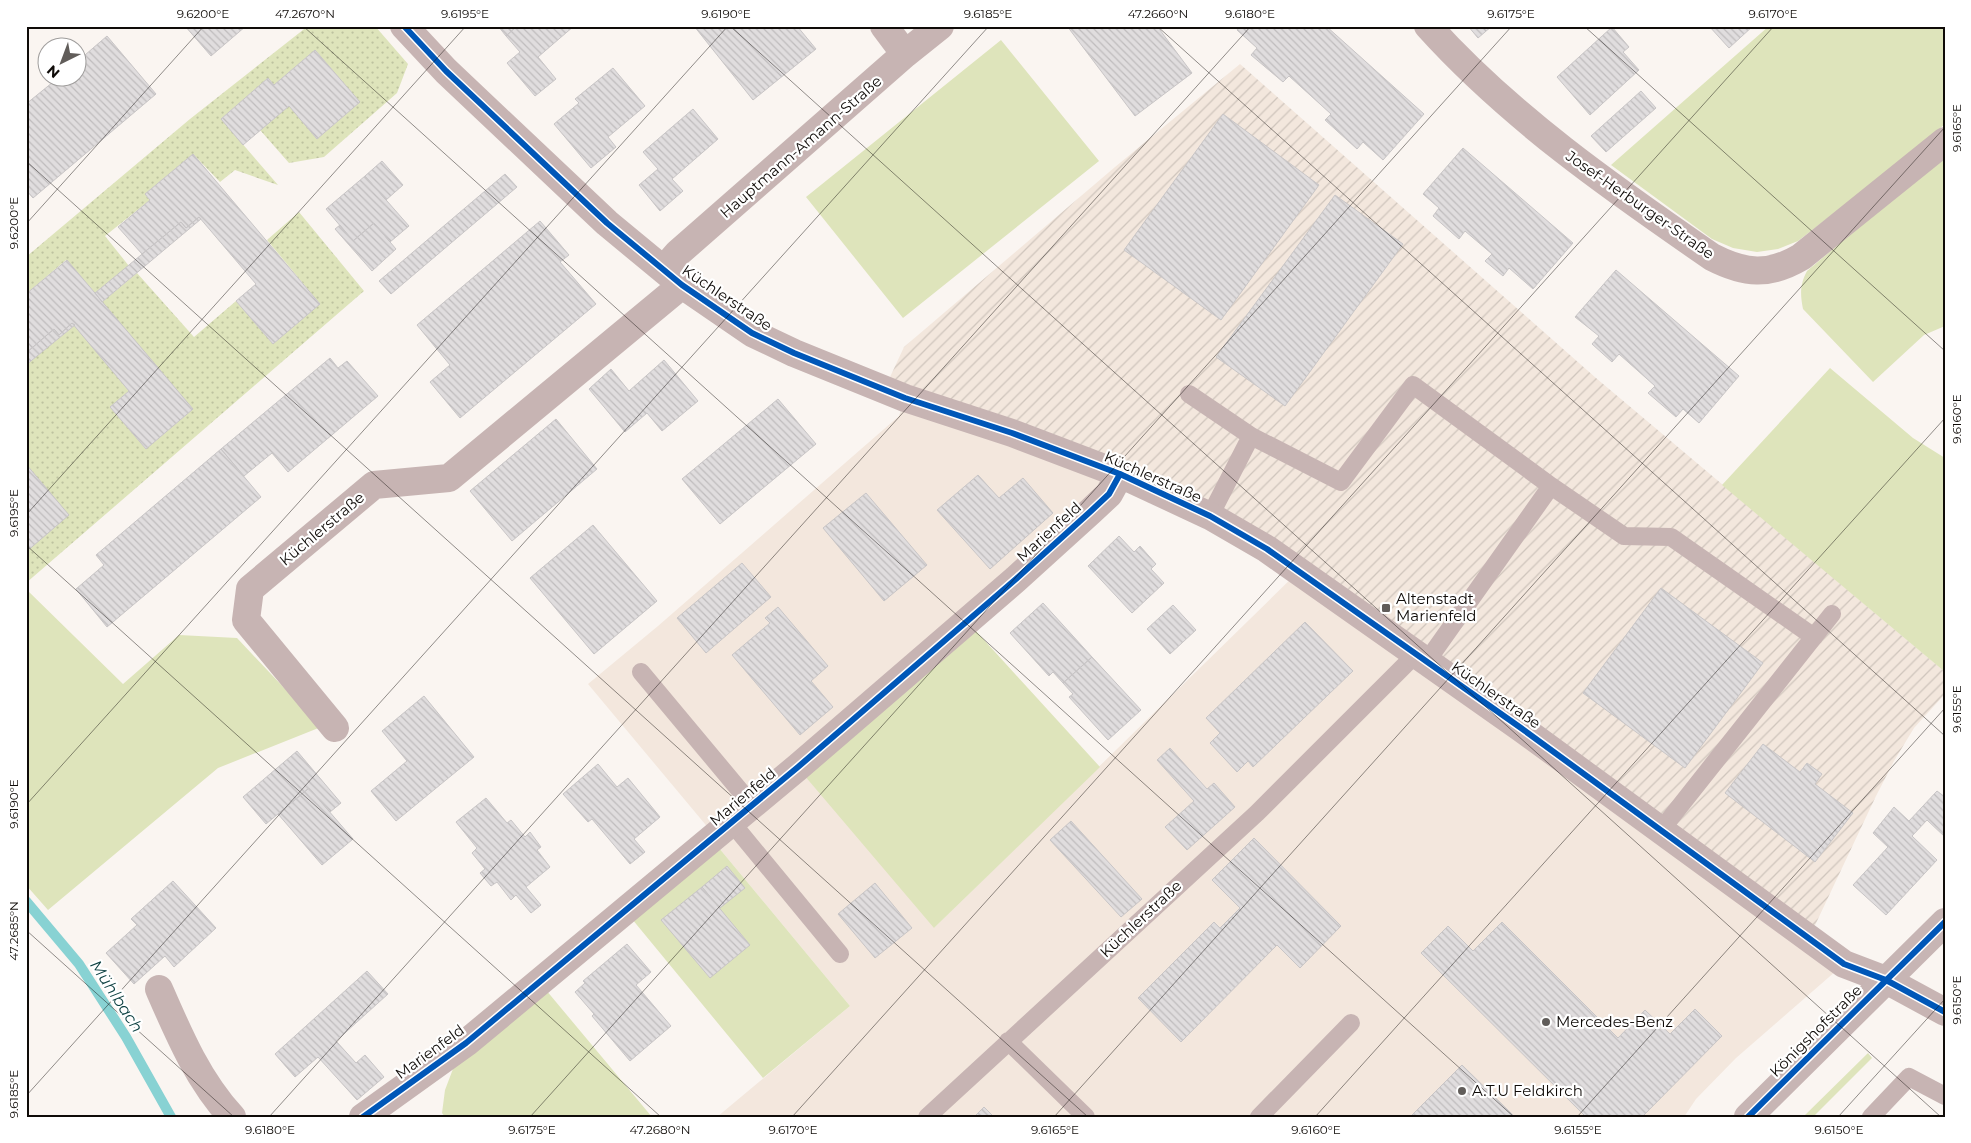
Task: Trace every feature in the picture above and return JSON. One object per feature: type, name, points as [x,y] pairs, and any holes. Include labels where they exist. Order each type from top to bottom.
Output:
[{"type":"main road","name":"Königshofstraße","points":[[1748,1117],[1945,922]]},
{"type":"street","name":"Küchlerstraße","points":[[404,26],[525,147],[607,223],[673,277],[752,333],[905,398],[1012,433],[1120,474],[1210,516],[1267,549],[1421,657],[1844,964],[1886,980],[1945,1012]]},
{"type":"street","points":[[884,26],[905,54]]},
{"type":"street","name":"Hauptmann-Amann-Straße","points":[[673,277],[678,253],[905,54],[940,26]]},
{"type":"street","name":"Josef-Herburger-Straße","points":[[1428,26],[1448,48],[1548,139],[1705,252],[1728,265],[1744,270],[1767,271],[1785,267],[1801,257],[1945,140]]},
{"type":"street","name":"Küchlerstraße","points":[[336,728],[246,620],[250,589],[374,485],[449,478],[673,277]]},
{"type":"street","name":"Marienfeld","points":[[363,1117],[466,1043],[742,814],[1016,579],[1109,494],[1120,474]]},
{"type":"street","points":[[159,989],[198,1070],[216,1099],[232,1117]]},
{"type":"lane","points":[[1189,394],[1251,436],[1341,482],[1413,386],[1551,486],[1624,536],[1671,537],[1814,637]]},
{"type":"lane","points":[[1210,516],[1251,436]]},
{"type":"lane","points":[[1421,657],[1551,486]]},
{"type":"lane","points":[[1661,830],[1832,614]]},
{"type":"lane","name":"Küchlerstraße","points":[[927,1117],[1267,804],[1421,657]]},
{"type":"lane","points":[[641,672],[840,954]]},
{"type":"lane","points":[[1258,1117],[1352,1023]]},
{"type":"lane","points":[[1008,1041],[1086,1117]]},
{"type":"lane","points":[[1871,1117],[1909,1077],[1945,1096]]},
{"type":"shaded area","points":[[1240,64],[1596,378],[1945,672],[1945,694],[1914,728],[1894,761],[1809,938],[1267,549],[884,390],[904,347],[1115,167]]},
{"type":"shaded area","points":[[905,398],[1120,474],[978,613],[934,928],[1299,571],[1844,964],[1736,1058],[1696,1099],[1684,1117],[717,1117],[850,1006],[719,848],[715,836],[588,684],[658,626],[899,416]]},
{"type":"green space","points":[[308,26],[375,26],[408,64],[397,93],[324,157],[289,163],[260,130],[289,106],[317,139],[360,102],[315,50],[274,85],[268,78],[221,119],[278,185],[235,170],[220,182],[193,154],[145,194],[150,200],[105,236],[129,266],[95,293],[66,260],[26,294],[26,257],[190,119]]},
{"type":"green space","points":[[1769,26],[1945,26],[1945,124],[1886,173],[1798,241],[1778,249],[1757,252],[1733,248],[1712,239],[1611,165]]},
{"type":"green space","points":[[1001,40],[1099,161],[903,318],[806,197]]},
{"type":"green space","points":[[1945,154],[1945,326],[1924,335],[1873,382],[1803,309],[1801,294],[1803,280],[1807,271]]},
{"type":"green space","points":[[299,212],[364,291],[26,583],[26,365],[75,325],[129,391],[110,407],[146,449],[193,409],[102,302],[137,273],[194,337],[236,301],[273,344],[320,304],[267,240]]},
{"type":"green space","points":[[1830,368],[1913,438],[1945,458],[1945,672],[1722,485]]},
{"type":"green space","points":[[26,589],[123,684],[179,635],[237,638],[321,727],[218,768],[48,910],[26,885]]},
{"type":"green space","points":[[975,630],[1100,767],[934,928],[804,775]]},
{"type":"green space","points":[[719,848],[850,1006],[763,1078],[632,919]]},
{"type":"green space","points":[[546,990],[652,1117],[445,1117],[442,1113],[445,1090],[456,1061]]},
{"type":"green space","points":[[1868,1053],[1872,1058],[1813,1117],[1803,1117]]},
{"type":"building","points":[[185,26],[246,26],[211,56]]},
{"type":"building","points":[[498,26],[517,26],[506,36]]},
{"type":"building","points":[[517,26],[574,26],[538,57],[556,79],[535,96],[507,63],[520,52],[506,36]]},
{"type":"building","points":[[694,26],[797,26],[816,49],[753,100]]},
{"type":"building","points":[[1067,26],[1157,26],[1192,73],[1135,116]]},
{"type":"building","points":[[1240,26],[1326,26],[1424,114],[1383,160],[1363,142],[1357,149],[1325,120],[1331,114],[1289,76],[1283,82],[1251,55],[1257,48],[1237,30]]},
{"type":"building","points":[[1468,26],[1492,26],[1478,38]]},
{"type":"building","points":[[1709,26],[1753,26],[1729,48]]},
{"type":"building","points":[[1612,27],[1629,47],[1623,52],[1639,70],[1590,115],[1557,77]]},
{"type":"building","points":[[107,36],[156,94],[33,198],[26,190],[26,104],[46,88],[88,88],[88,52]]},
{"type":"building","points":[[315,50],[360,102],[317,139],[289,106],[243,145],[221,119],[268,78],[274,85]]},
{"type":"building","points":[[613,68],[645,106],[608,137],[616,147],[591,168],[554,124],[579,103],[575,99]]},
{"type":"building","points":[[1641,91],[1656,108],[1606,152],[1591,136]]},
{"type":"building","points":[[693,109],[718,139],[672,179],[683,191],[660,211],[639,185],[658,169],[643,152]]},
{"type":"building","points":[[1223,114],[1319,185],[1221,320],[1124,250]]},
{"type":"building","points":[[1463,148],[1573,243],[1533,289],[1509,268],[1503,276],[1485,261],[1492,254],[1465,231],[1459,239],[1433,216],[1439,208],[1423,194]]},
{"type":"building","points":[[193,154],[320,304],[273,344],[236,301],[256,284],[199,217],[186,228],[181,222],[142,254],[118,227],[150,200],[145,194]]},
{"type":"building","points":[[382,161],[403,185],[386,200],[365,176]]},
{"type":"building","points":[[505,174],[517,187],[391,294],[379,281]]},
{"type":"building","points":[[365,176],[409,226],[390,242],[374,223],[353,241],[326,209]]},
{"type":"building","points":[[1335,195],[1403,244],[1285,406],[1216,357]]},
{"type":"building","points":[[199,217],[201,219],[102,302],[95,293],[181,222],[186,228]]},
{"type":"building","points":[[540,221],[569,255],[560,262],[596,304],[460,418],[430,382],[450,365],[417,325]]},
{"type":"building","points":[[374,223],[396,249],[372,271],[335,229],[340,225],[353,241]]},
{"type":"building","points":[[67,260],[193,409],[146,449],[110,407],[129,391],[72,323],[59,335],[54,329],[26,353],[26,294]]},
{"type":"building","points":[[1616,270],[1739,376],[1699,423],[1683,409],[1676,417],[1648,393],[1655,386],[1619,354],[1612,362],[1592,344],[1599,336],[1575,317]]},
{"type":"building","points":[[72,323],[75,325],[26,365],[26,353],[54,329],[59,335]]},
{"type":"building","points":[[330,358],[338,368],[347,361],[378,396],[288,472],[272,453],[244,476],[221,449]]},
{"type":"building","points":[[664,360],[698,401],[662,431],[647,413],[625,432],[589,389],[611,369],[629,391]]},
{"type":"building","points":[[778,399],[816,444],[720,524],[682,479]]},
{"type":"building","points":[[556,419],[597,469],[512,541],[470,491]]},
{"type":"building","points":[[221,449],[261,497],[107,627],[76,589],[104,565],[96,555]]},
{"type":"building","points":[[26,464],[69,515],[26,552]]},
{"type":"building","points":[[978,475],[999,498],[1023,478],[1053,513],[990,569],[937,510]]},
{"type":"building","points":[[866,493],[927,565],[884,601],[823,528]]},
{"type":"building","points":[[593,525],[657,601],[594,654],[530,578]]},
{"type":"building","points":[[1119,536],[1134,552],[1140,546],[1156,564],[1151,569],[1164,583],[1132,613],[1088,566]]},
{"type":"building","points":[[742,563],[771,597],[706,653],[677,618]]},
{"type":"building","points":[[1661,588],[1763,663],[1685,768],[1583,693]]},
{"type":"building","points":[[1043,603],[1092,657],[1063,683],[1053,672],[1049,676],[1010,633]]},
{"type":"building","points":[[1173,605],[1196,630],[1170,654],[1147,629]]},
{"type":"building","points":[[778,607],[828,666],[811,681],[833,707],[800,735],[732,655],[770,623],[765,618]]},
{"type":"building","points":[[1305,622],[1353,671],[1253,767],[1248,761],[1237,772],[1210,743],[1220,733],[1206,718]]},
{"type":"building","points":[[1092,657],[1141,710],[1108,740],[1069,697],[1073,694],[1063,683]]},
{"type":"building","points":[[424,696],[474,757],[396,821],[371,791],[407,761],[382,731]]},
{"type":"building","points":[[1763,744],[1800,772],[1807,763],[1822,774],[1815,784],[1853,813],[1815,862],[1725,793]]},
{"type":"building","points":[[1170,748],[1207,789],[1214,783],[1235,807],[1187,850],[1165,827],[1194,801],[1157,760]]},
{"type":"building","points":[[297,751],[341,803],[330,812],[309,788],[266,824],[243,797]]},
{"type":"building","points":[[598,764],[617,787],[628,778],[660,817],[634,839],[645,852],[630,864],[592,819],[588,822],[563,794]]},
{"type":"building","points":[[309,788],[353,839],[322,865],[278,814]]},
{"type":"building","points":[[1937,791],[1945,797],[1945,837],[1927,820],[1912,836],[1937,860],[1886,915],[1853,885],[1888,847],[1873,833],[1894,807],[1909,821]]},
{"type":"building","points":[[486,798],[507,823],[511,820],[525,837],[530,832],[541,847],[537,850],[550,867],[526,887],[541,905],[531,913],[516,895],[511,900],[497,882],[491,886],[480,873],[485,869],[472,853],[477,848],[456,822]]},
{"type":"building","points":[[1071,821],[1142,899],[1121,917],[1050,840]]},
{"type":"building","points":[[1254,838],[1341,926],[1300,968],[1277,945],[1181,1042],[1138,998],[1214,922],[1220,928],[1240,908],[1212,880]]},
{"type":"building","points":[[727,866],[745,888],[720,908],[702,887]]},
{"type":"building","points":[[173,881],[216,928],[174,967],[165,956],[134,984],[106,953],[137,925],[131,919]]},
{"type":"building","points":[[875,883],[912,928],[875,958],[838,914]]},
{"type":"building","points":[[702,887],[750,945],[710,978],[661,920]]},
{"type":"building","name":"Mercedes-Benz","points":[[1502,922],[1618,1038],[1645,1010],[1670,1034],[1695,1009],[1722,1036],[1642,1117],[1586,1117],[1421,953],[1448,926],[1473,951]]},
{"type":"building","points":[[627,944],[651,972],[636,985],[671,1026],[630,1061],[592,1016],[594,1014],[575,992],[585,983],[583,981]]},
{"type":"building","points":[[367,971],[388,994],[336,1041],[356,1063],[365,1055],[384,1077],[357,1100],[318,1057],[295,1077],[275,1054]]},
{"type":"building","name":"A.T.U Feldkirch","points":[[1462,1065],[1515,1117],[1410,1117]]},
{"type":"building","points":[[984,1107],[994,1117],[974,1117]]},
{"type":"waterway","name":"Mühlbach","points":[[26,901],[79,964],[126,1037],[171,1117]]},
{"type":"cycle path","points":[[404,26],[446,71],[607,223],[682,285],[752,333],[794,353],[905,398],[1012,433],[1120,474],[1210,516],[1267,549],[1521,728],[1844,964],[1886,980],[1945,1012]]},
{"type":"cycle path","points":[[363,1117],[466,1043],[798,767],[1016,579],[1091,511],[1109,494],[1120,474]]},
{"type":"cycle path","points":[[1748,1117],[1945,922]]},
{"type":"place","name":"Altenstadt Marienfeld","points":[[1386,608]]},
{"type":"place","name":"Mercedes-Benz","points":[[1546,1022]]},
{"type":"place","name":"A.T.U Feldkirch","points":[[1462,1091]]}]
